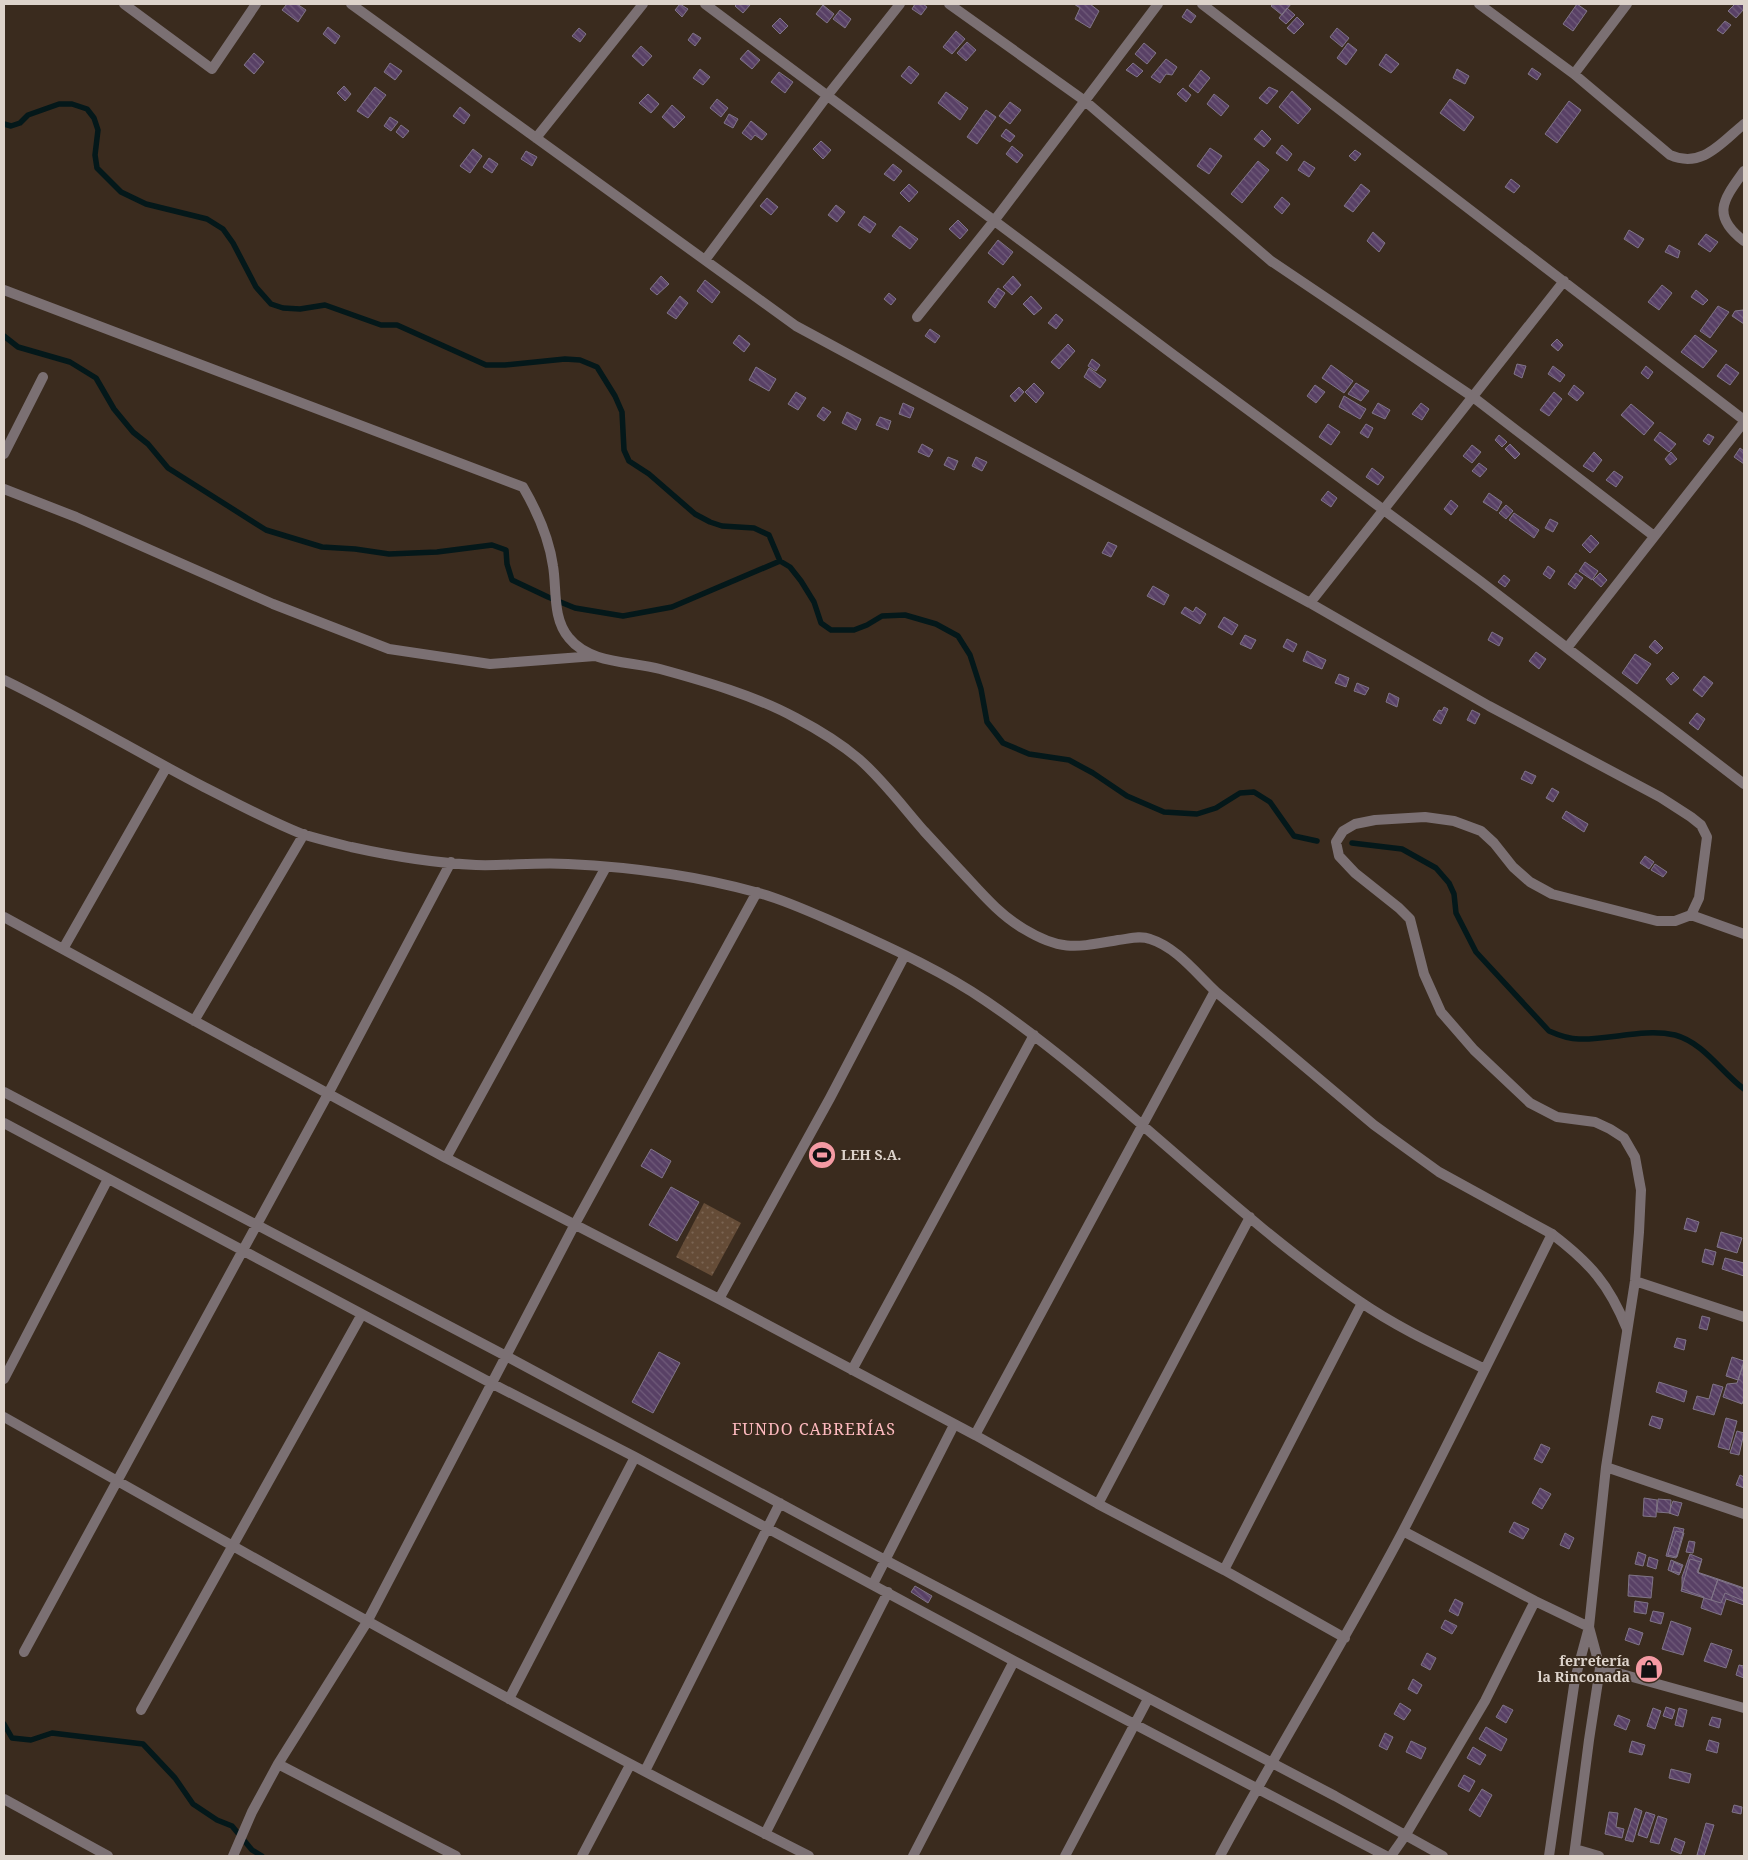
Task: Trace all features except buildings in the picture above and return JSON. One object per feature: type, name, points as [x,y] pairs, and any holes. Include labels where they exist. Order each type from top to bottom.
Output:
[{"type":"street","points":[[124,4],[212,69],[256,4]]},
{"type":"street","points":[[352,4],[796,326],[1310,603],[1489,706],[1660,797],[1692,817],[1701,825],[1707,836],[1699,898],[1691,915]]},
{"type":"street","points":[[536,138],[644,4]]},
{"type":"street","points":[[705,4],[1742,779]]},
{"type":"street","points":[[705,260],[827,96],[900,4]]},
{"type":"street","points":[[949,4],[1085,101],[1271,261],[1473,397],[1654,536]]},
{"type":"street","points":[[917,317],[994,221],[1158,4]]},
{"type":"street","points":[[1202,4],[1744,421],[1567,648]]},
{"type":"street","points":[[1479,4],[1574,74],[1670,155],[1678,159],[1695,159],[1710,152],[1744,124]]},
{"type":"street","points":[[1574,74],[1627,4]]},
{"type":"street","points":[[1744,171],[1728,194],[1724,204],[1724,215],[1732,231],[1744,241]]},
{"type":"street","points":[[1310,603],[1564,281]]},
{"type":"street","points":[[4,290],[523,488],[538,514],[553,565],[555,600],[563,628],[569,638],[581,648],[596,656]]},
{"type":"street","points":[[4,454],[43,377]]},
{"type":"street","points":[[4,489],[76,517],[274,604],[388,649],[490,664],[596,656],[657,668],[773,706],[796,718],[858,758],[889,789],[926,833],[998,910],[1022,928],[1058,945],[1078,947],[1147,937],[1159,942],[1176,954],[1215,991],[1388,1136],[1439,1172],[1552,1234],[1579,1255],[1613,1296],[1628,1329]]},
{"type":"street","points":[[4,680],[49,702],[166,768],[233,802],[304,834],[354,848],[451,862],[478,865],[562,863],[606,866],[678,876],[757,892],[787,902],[904,954],[966,988],[1034,1035],[1312,1268],[1362,1303],[1413,1333],[1484,1369]]},
{"type":"street","points":[[63,949],[166,768]]},
{"type":"street","points":[[1549,1856],[1575,1679],[1589,1627],[1606,1467],[1635,1282],[1641,1190],[1635,1157],[1624,1138],[1610,1129],[1596,1122],[1557,1117],[1530,1104],[1474,1050],[1441,1012],[1424,974],[1410,919],[1355,873],[1339,856],[1336,842],[1343,831],[1355,824],[1375,820],[1425,816],[1454,821],[1481,831],[1494,843],[1513,867],[1530,882],[1552,894],[1657,920],[1675,921],[1691,915],[1744,934]]},
{"type":"street","points":[[194,1021],[304,834]]},
{"type":"street","points":[[24,1652],[244,1250],[451,862]]},
{"type":"street","points":[[446,1158],[606,866]]},
{"type":"street","points":[[233,1856],[252,1812],[278,1764],[366,1622],[575,1224],[757,892]]},
{"type":"street","points":[[4,917],[446,1158],[719,1299],[975,1435],[1345,1638]]},
{"type":"street","points":[[719,1299],[830,1098],[904,954]]},
{"type":"street","points":[[975,1435],[1215,991]]},
{"type":"street","points":[[852,1370],[1034,1035]]},
{"type":"street","points":[[4,1092],[506,1356],[885,1560],[1334,1796],[1444,1856]]},
{"type":"street","points":[[4,1123],[491,1383],[635,1457],[1014,1661],[1386,1856]]},
{"type":"street","points":[[4,1379],[108,1179]]},
{"type":"street","points":[[1098,1504],[1250,1217]]},
{"type":"street","points":[[1220,1856],[1271,1763],[1345,1638],[1403,1531],[1552,1234]]},
{"type":"street","points":[[1635,1282],[1744,1317]]},
{"type":"street","points":[[1224,1570],[1362,1303]]},
{"type":"street","points":[[141,1710],[362,1314]]},
{"type":"street","points":[[4,1417],[366,1622],[630,1765],[809,1856]]},
{"type":"street","points":[[872,1584],[954,1425]]},
{"type":"street","points":[[509,1699],[635,1457]]},
{"type":"street","points":[[1606,1467],[1744,1514]]},
{"type":"street","points":[[645,1771],[780,1504]]},
{"type":"street","points":[[1403,1531],[1535,1602],[1589,1627]]},
{"type":"street","points":[[765,1834],[888,1592]]},
{"type":"street","points":[[1391,1856],[1405,1836],[1485,1701],[1535,1602]]},
{"type":"street","points":[[1589,1627],[1600,1668],[1575,1852],[1599,1856]]},
{"type":"street","points":[[913,1856],[1014,1661]]},
{"type":"street","points":[[1600,1668],[1744,1708]]},
{"type":"street","points":[[1065,1856],[1148,1699]]},
{"type":"street","points":[[278,1764],[456,1856]]},
{"type":"street","points":[[582,1856],[630,1765]]},
{"type":"street","points":[[4,1799],[108,1856]]},
{"type":"shaded area","points":[[704,1203],[741,1223],[712,1276],[676,1257]]},
{"type":"waterway","points":[[4,124],[11,126],[20,123],[28,115],[59,104],[72,104],[87,109],[94,118],[98,130],[95,155],[97,168],[121,192],[146,204],[207,219],[223,229],[233,243],[256,287],[271,304],[283,308],[300,309],[325,305],[381,325],[397,325],[486,365],[565,359],[580,360],[597,367],[615,396],[622,412],[624,450],[629,461],[649,474],[695,514],[710,522],[722,526],[754,528],[769,535],[780,561],[790,567],[801,581],[814,602],[821,623],[831,630],[854,630],[882,616],[905,615],[936,624],[958,636],[970,655],[981,689],[987,722],[1003,743],[1029,754],[1069,760],[1093,773],[1127,796],[1164,812],[1197,814],[1216,808],[1240,793],[1254,792],[1270,802],[1294,836],[1317,841]]},
{"type":"waterway","points":[[4,336],[18,347],[70,362],[96,378],[114,409],[133,432],[148,444],[168,468],[266,530],[322,547],[389,554],[437,552],[492,545],[506,550],[507,564],[512,580],[575,608],[623,616],[672,607],[780,561]]},
{"type":"waterway","points":[[1352,843],[1402,849],[1436,868],[1449,883],[1454,894],[1456,913],[1476,952],[1549,1031],[1567,1038],[1579,1039],[1639,1033],[1675,1035],[1695,1044],[1704,1051],[1744,1089]]},
{"type":"waterway","points":[[4,1724],[12,1738],[31,1740],[52,1733],[143,1744],[175,1778],[193,1804],[217,1820],[232,1826],[252,1850],[262,1856]]},
{"type":"place","name":"LEH S.A.","points":[[822,1155]]},
{"type":"place","name":"ferretería la Rinconada","points":[[1649,1669]]},
{"type":"district","name":"FUNDO CABRERÍAS","points":[[814,1429]]}]
